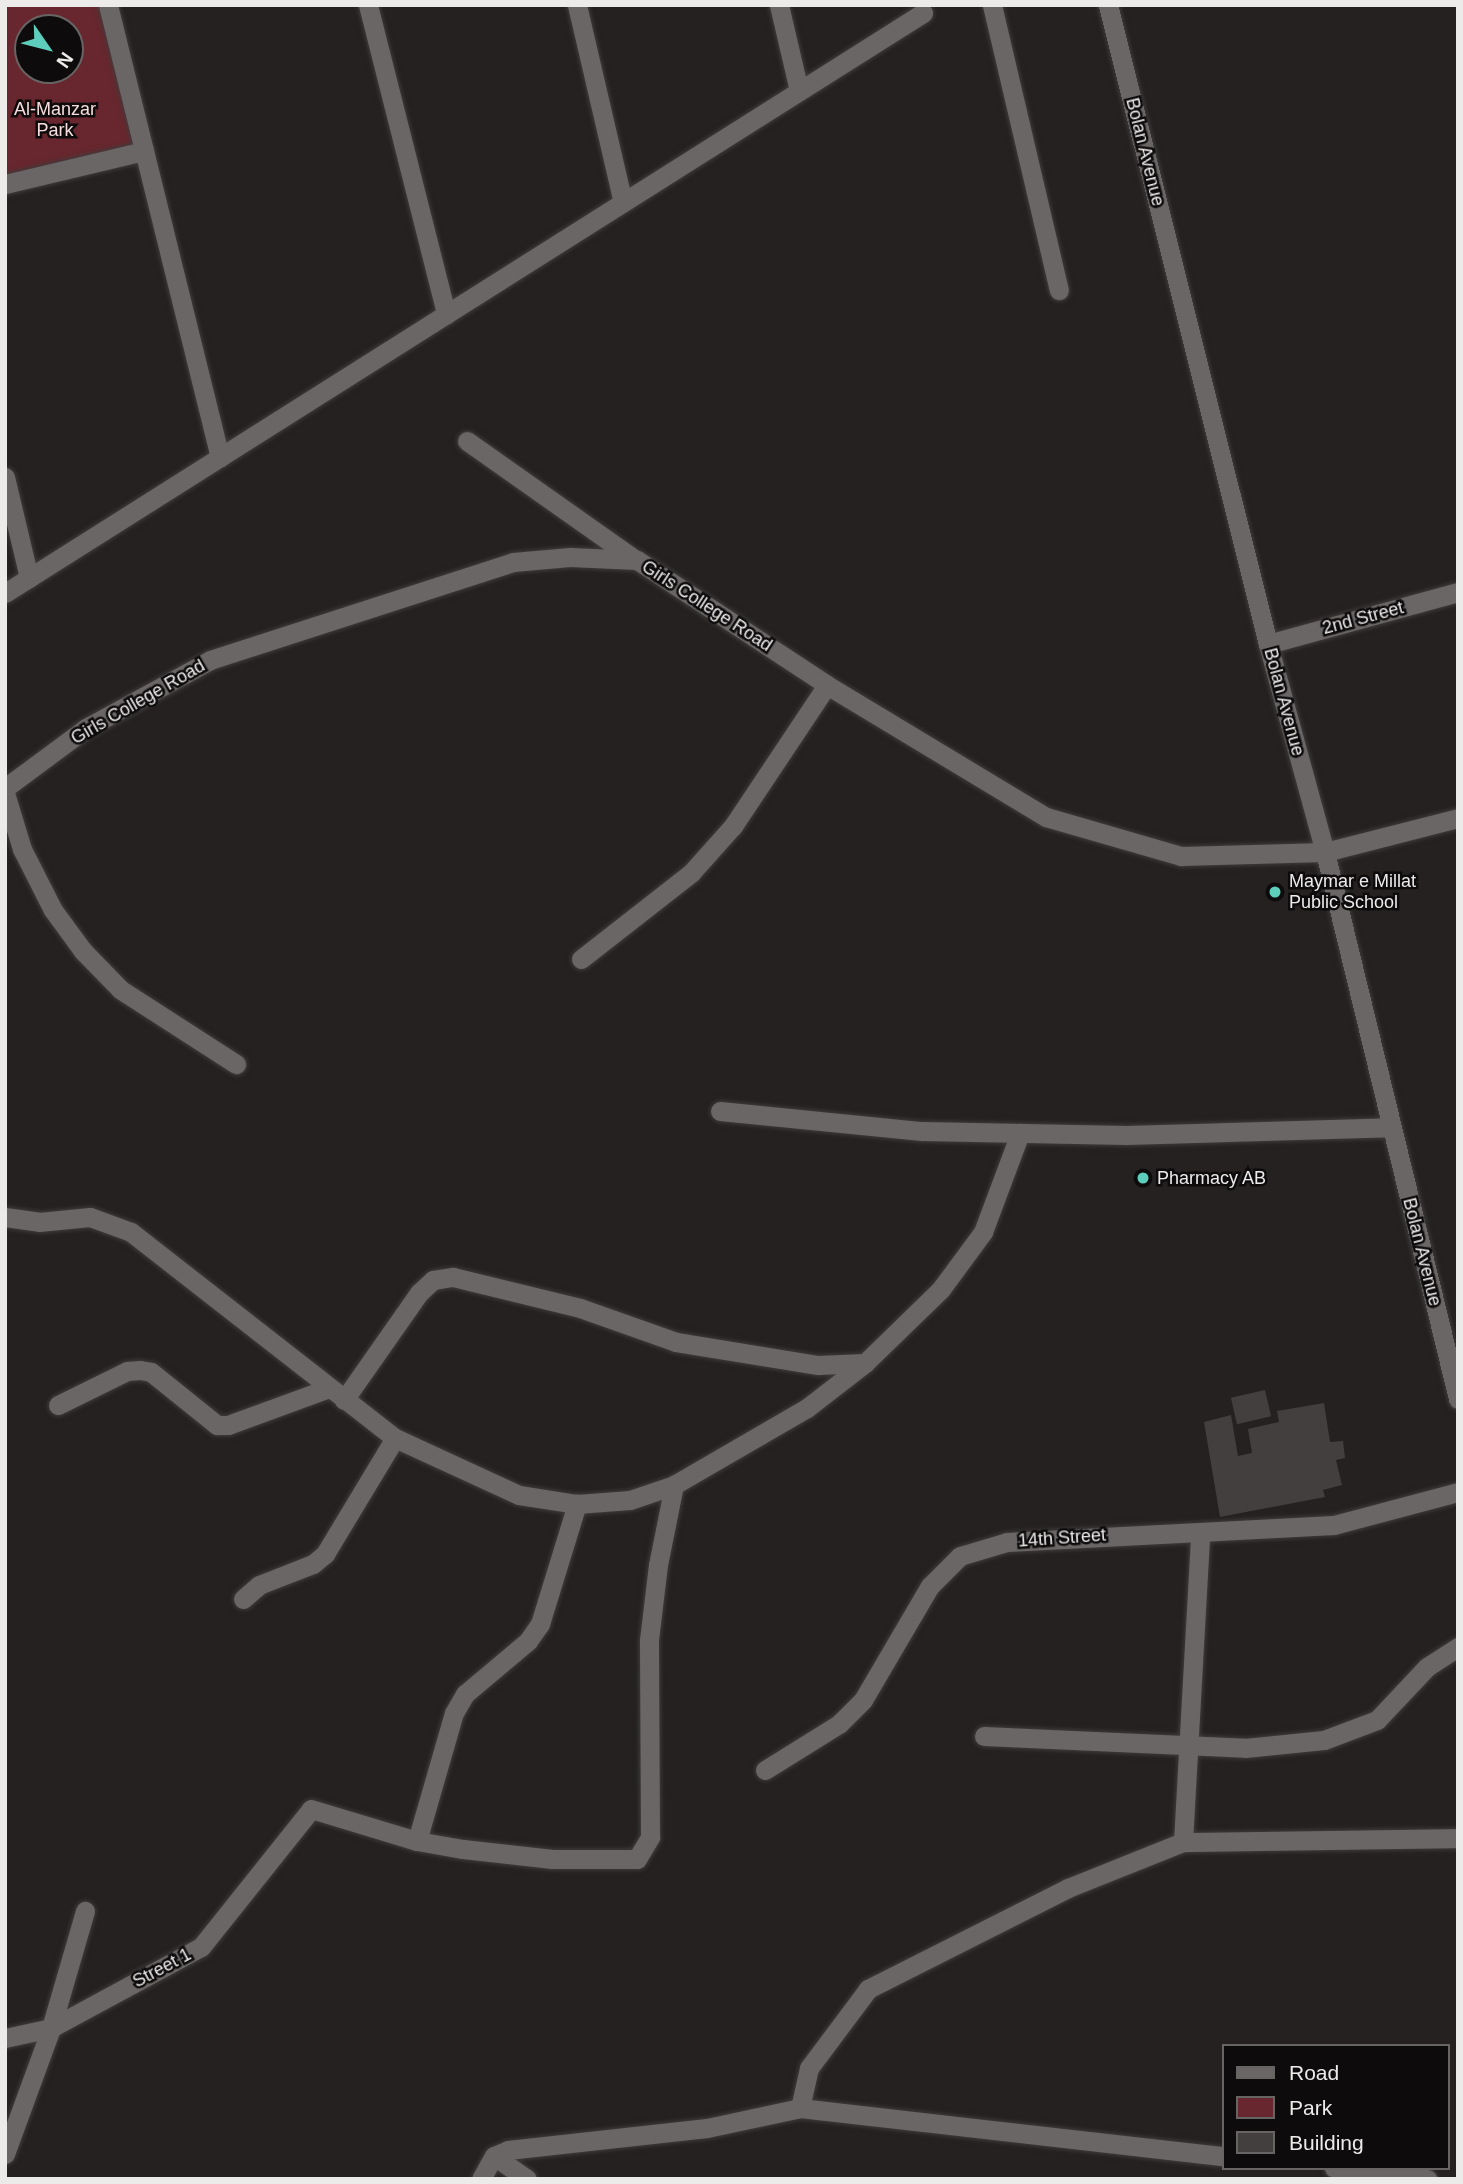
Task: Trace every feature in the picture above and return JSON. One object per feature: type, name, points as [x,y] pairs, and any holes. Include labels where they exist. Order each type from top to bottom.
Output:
[{"type":"street","points":[[108,5],[220,457]]},
{"type":"street","points":[[368,5],[446,314]]},
{"type":"street","points":[[577,5],[623,202]]},
{"type":"street","points":[[779,5],[799,92]]},
{"type":"street","points":[[992,5],[1059,290]]},
{"type":"street","name":"Bolan Avenue","points":[[1108,5],[1268,644],[1325,852],[1458,1399]]},
{"type":"street","points":[[5,593],[923,13]]},
{"type":"street","points":[[5,184],[144,150]]},
{"type":"street","points":[[467,441],[637,560]]},
{"type":"street","points":[[5,477],[29,578]]},
{"type":"street","name":"Girls College Road","points":[[5,790],[86,728],[210,660],[513,562],[570,557],[637,560],[827,684],[1046,817],[1181,856],[1325,852],[1458,818]]},
{"type":"street","name":"2nd Street","points":[[1268,644],[1458,592]]},
{"type":"street","points":[[581,959],[691,873],[716,845],[827,684]]},
{"type":"street","points":[[5,790],[22,849],[54,911],[83,951],[121,990],[236,1064]]},
{"type":"street","points":[[720,1111],[922,1131],[1126,1135],[1391,1127]]},
{"type":"street","points":[[5,1216],[39,1222],[90,1217],[131,1231],[395,1438],[519,1495],[577,1504],[630,1500],[674,1485],[807,1408],[865,1363],[941,1289],[983,1232],[1020,1133]]},
{"type":"street","points":[[58,1405],[127,1371],[140,1370],[151,1372],[217,1425],[228,1426],[337,1394],[419,1293],[433,1280],[453,1277],[580,1308],[676,1342],[818,1365],[865,1363]]},
{"type":"street","points":[[243,1599],[259,1585],[313,1564],[325,1554],[395,1438]]},
{"type":"street","points":[[577,1504],[540,1624],[528,1641],[465,1694],[454,1713],[417,1840],[552,1859],[636,1859],[646,1850],[653,1794],[649,1640],[658,1565],[674,1485]]},
{"type":"street","name":"14th Street","points":[[765,1770],[839,1724],[863,1700],[930,1586],[960,1556],[1007,1542],[1126,1533],[1200,1534],[1334,1525],[1458,1492]]},
{"type":"street","points":[[1183,1842],[1200,1534]]},
{"type":"street","points":[[984,1736],[1190,1742],[1271,1748],[1348,1735],[1377,1720],[1427,1667],[1458,1647]]},
{"type":"street","name":"Street 1","points":[[5,2038],[51,2028],[201,1947],[305,1813],[316,1809],[417,1840]]},
{"type":"street","points":[[800,2108],[809,2068],[868,1989],[1068,1888],[1183,1842],[1458,1838]]},
{"type":"street","points":[[5,2154],[51,2028],[85,1911]]},
{"type":"street","points":[[481,2179],[494,2157],[508,2150],[708,2128],[800,2108],[1222,2156]]},
{"type":"street","points":[[494,2157],[527,2179]]},
{"type":"street","points":[[1351,2170],[1427,2179]]},
{"type":"green space","name":"Al-Manzar Park","points":[[5,5],[108,5],[144,151],[5,184]]},
{"type":"building","points":[[1265,1390],[1271,1416],[1237,1424],[1231,1398]]},
{"type":"building","points":[[1324,1403],[1330,1442],[1343,1441],[1345,1458],[1336,1460],[1342,1485],[1323,1490],[1325,1497],[1220,1517],[1204,1422],[1231,1415],[1238,1456],[1252,1453],[1248,1429],[1279,1422],[1277,1411]]},
{"type":"place","name":"Maymar e Millat Public School","points":[[1275,892]]},
{"type":"place","name":"Pharmacy AB","points":[[1143,1178]]}]
